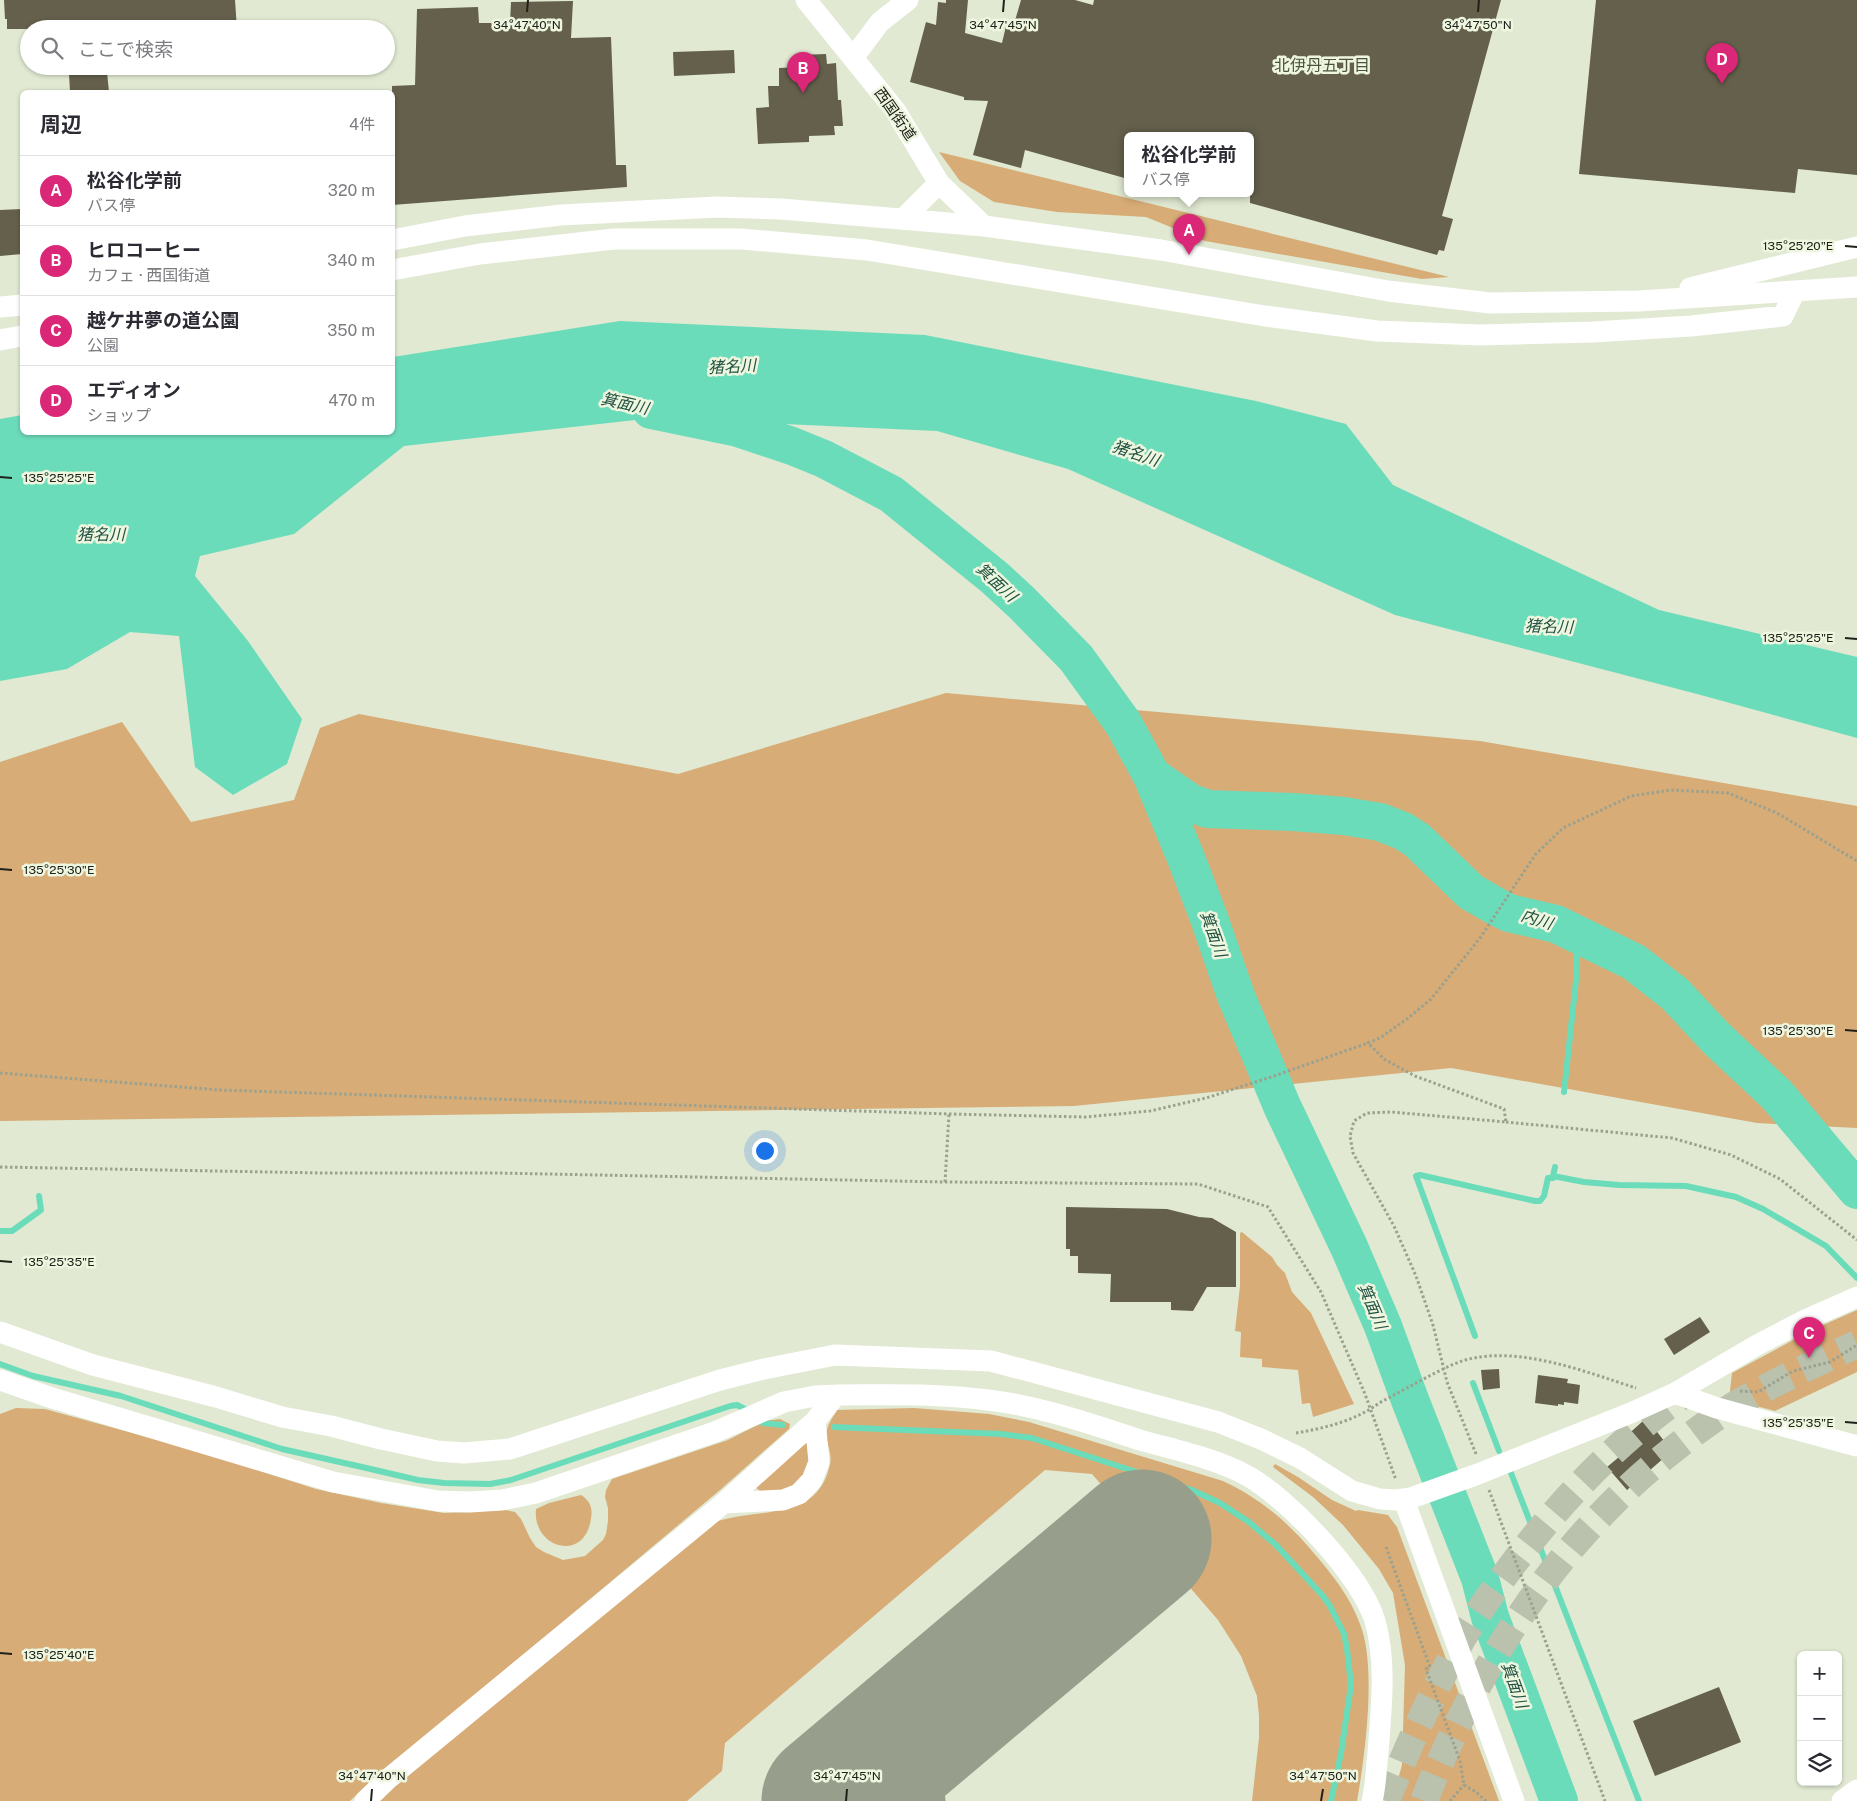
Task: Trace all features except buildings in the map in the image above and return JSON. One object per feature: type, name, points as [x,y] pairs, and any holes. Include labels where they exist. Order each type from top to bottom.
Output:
[{"type":"street","name":"西国街道","points":[[806,0],[895,110],[939,183],[984,226]]},
{"type":"street","points":[[853,58],[880,22],[908,0]]},
{"type":"street","points":[[903,219],[939,183]]},
{"type":"street","points":[[395,239],[464,226],[561,214],[717,207],[781,209],[984,226],[1161,250],[1388,290],[1490,303],[1639,301],[1857,287]]},
{"type":"street","points":[[395,269],[480,254],[614,239],[741,239],[867,250],[1266,316],[1378,331],[1480,335],[1593,332],[1691,326],[1783,316],[1795,292]]},
{"type":"street","points":[[1639,301],[1857,247]]},
{"type":"street","points":[[0,308],[20,305]]},
{"type":"street","points":[[0,340],[20,336]]},
{"type":"street","points":[[0,1332],[93,1365],[216,1397],[282,1417],[331,1426],[437,1451],[464,1453],[510,1449],[720,1380],[764,1368],[835,1355],[991,1361],[1218,1422],[1261,1439],[1300,1458],[1352,1491],[1380,1499],[1407,1499],[1480,1473],[1633,1412],[1670,1395],[1774,1336],[1835,1306],[1857,1298]]},
{"type":"street","points":[[0,1380],[49,1397],[333,1482],[438,1501],[502,1500],[536,1493],[715,1432],[784,1402],[815,1396],[947,1396],[991,1400],[1086,1423],[1228,1467],[1251,1478],[1285,1502],[1340,1562],[1359,1589],[1374,1620],[1382,1667],[1378,1744],[1372,1801]]},
{"type":"street","points":[[365,1801],[388,1779],[724,1503],[815,1421],[836,1395]]},
{"type":"street","points":[[1670,1395],[1857,1446]]},
{"type":"street","points":[[724,1503],[783,1500],[794,1497],[804,1490],[812,1480],[819,1462],[815,1421]]},
{"type":"street","points":[[1407,1499],[1514,1801]]},
{"type":"street","points":[[1842,1801],[1857,1790]]},
{"type":"path","points":[[0,1073],[219,1090],[948,1114],[1086,1117],[1150,1111],[1206,1098],[1380,1038],[1431,999],[1466,957],[1535,855],[1563,828],[1631,796],[1671,790],[1728,793],[1777,812],[1857,861]]},
{"type":"path","points":[[1368,1043],[1384,1058],[1415,1076],[1504,1109],[1506,1122]]},
{"type":"path","points":[[1605,1801],[1447,1382],[1427,1304],[1394,1226],[1354,1153],[1350,1142],[1352,1124],[1360,1116],[1377,1112],[1672,1138],[1731,1155],[1780,1179],[1857,1240]]},
{"type":"path","points":[[945,1182],[948,1114]]},
{"type":"path","points":[[0,1167],[323,1173],[507,1173],[945,1182],[1198,1184],[1268,1207],[1321,1292],[1407,1499]]},
{"type":"path","points":[[1733,1390],[1758,1392],[1793,1371],[1830,1362],[1857,1345]]},
{"type":"path","points":[[1261,1439],[1330,1428],[1454,1364],[1482,1356],[1524,1357],[1584,1371],[1670,1395]]},
{"type":"path","points":[[1386,1546],[1430,1667],[1426,1669],[1460,1761],[1464,1785]]},
{"type":"path","points":[[1450,1801],[1464,1785]]},
{"type":"path","points":[[1464,1785],[1486,1801]]},
{"type":"shaded area","points":[[939,152],[1449,277],[1422,279],[1205,241],[1146,217],[1057,212],[994,202],[960,181]]},
{"type":"shaded area","points":[[946,693],[1480,741],[1857,806],[1857,1128],[1757,1123],[1451,1068],[1074,1106],[0,1121],[0,762],[122,722],[191,822],[294,800],[320,728],[359,714],[678,774]]},
{"type":"shaded area","points":[[1242,1232],[1272,1257],[1285,1273],[1292,1292],[1311,1313],[1354,1404],[1313,1417],[1310,1403],[1302,1404],[1298,1370],[1262,1367],[1262,1359],[1240,1357],[1241,1332],[1235,1331],[1240,1286],[1240,1233]]},
{"type":"shaded area","points":[[1857,1310],[1857,1372],[1775,1411],[1729,1399],[1732,1373],[1812,1330]]},
{"type":"shaded area","points":[[16,1408],[45,1409],[194,1450],[316,1489],[381,1503],[444,1513],[501,1509],[515,1512],[521,1519],[536,1547],[563,1560],[585,1556],[603,1540],[608,1521],[606,1490],[612,1479],[728,1440],[765,1421],[780,1419],[790,1424],[789,1429],[720,1490],[376,1776],[350,1801],[0,1801],[0,1414]]},
{"type":"shaded area","points":[[914,1408],[989,1414],[1029,1422],[1223,1481],[1236,1487],[1283,1520],[1303,1540],[1339,1585],[1356,1614],[1365,1642],[1368,1663],[1368,1711],[1357,1801],[1252,1801],[1259,1738],[1259,1716],[1257,1696],[1241,1656],[1218,1620],[1092,1474],[1045,1470],[725,1743],[722,1771],[687,1801],[376,1801],[715,1522],[784,1510],[800,1504],[813,1496],[823,1483],[830,1464],[831,1460],[826,1434],[837,1410]]},
{"type":"shaded area","points":[[808,1439],[811,1455],[806,1470],[798,1481],[786,1489],[772,1493],[762,1492],[754,1486]]},
{"type":"shaded area","points":[[1275,1464],[1332,1500],[1356,1511],[1388,1515],[1397,1527],[1499,1801],[1400,1801],[1393,1797],[1402,1765],[1405,1665],[1393,1593],[1379,1569],[1343,1525],[1313,1497],[1273,1467]]},
{"type":"shaded area","points":[[581,1495],[589,1502],[592,1511],[587,1532],[580,1541],[570,1545],[560,1545],[550,1541],[542,1534],[537,1523],[536,1509],[549,1503]]},
{"type":"water","name":"猪名川","points":[[620,321],[925,335],[1256,401],[1346,424],[1393,485],[1659,610],[1857,657],[1857,738],[1395,615],[1068,469],[937,431],[653,418],[404,446],[294,534],[200,556],[195,576],[248,641],[302,719],[287,764],[233,795],[195,767],[179,636],[130,632],[67,669],[0,681],[0,419],[20,415],[20,435],[395,435],[395,357]]},
{"type":"waterway","name":"箕面川","points":[[651,410],[738,428],[792,446],[824,459],[891,494],[995,578],[1022,603],[1076,658],[1123,723],[1152,776],[1209,918],[1236,996],[1282,1106],[1349,1247],[1383,1326],[1480,1578],[1490,1617],[1559,1801]]},
{"type":"waterway","name":"内川","points":[[1152,776],[1191,803],[1208,809],[1293,812],[1344,816],[1380,822],[1403,831],[1417,840],[1471,892],[1497,907],[1509,913],[1556,924],[1634,962],[1675,994],[1716,1038],[1777,1095],[1857,1190]]},
{"type":"waterway","points":[[1564,1092],[1576,980],[1575,933]]},
{"type":"waterway","points":[[1555,1167],[1553,1176],[1584,1182],[1619,1185],[1686,1186],[1736,1197],[1763,1209],[1826,1246],[1857,1278]]},
{"type":"waterway","points":[[1475,1336],[1416,1176],[1420,1175],[1535,1201],[1540,1201],[1544,1196],[1548,1178],[1553,1178],[1553,1176]]},
{"type":"waterway","points":[[0,1231],[12,1231],[41,1210],[39,1196]]},
{"type":"waterway","points":[[0,1364],[33,1376],[121,1396],[282,1449],[418,1480],[444,1483],[490,1484],[511,1480],[730,1406],[737,1405],[745,1409]]},
{"type":"waterway","points":[[1473,1383],[1499,1451]]},
{"type":"waterway","points":[[763,1423],[783,1425]]},
{"type":"waterway","points":[[834,1427],[1001,1434],[1032,1438],[1192,1490],[1220,1503],[1249,1522],[1276,1545],[1323,1596],[1344,1634],[1351,1685],[1341,1753],[1331,1801]]},
{"type":"waterway","points":[[1511,1473],[1639,1801]]},
{"type":"taxiway","points":[[849,1801],[875,1796],[918,1801]]},
{"type":"runway","points":[[831,1801],[1142,1539]]},
{"type":"tunnel","points":[[1424,1801],[1445,1751],[1495,1655],[1524,1610],[1556,1567],[1591,1526],[1629,1487],[1718,1416],[1765,1388],[1857,1344]]},
{"type":"tunnel","points":[[1386,1801],[1421,1719],[1451,1659],[1486,1601],[1506,1573],[1532,1539],[1595,1469],[1666,1407],[1692,1389]]},
{"type":"place","name":"エディオン","points":[[1722,84]]},
{"type":"place","name":"ヒロコーヒー","points":[[803,93]]},
{"type":"place","name":"松谷化学前","points":[[1189,255]]},
{"type":"place","name":"越ケ井夢の道公園","points":[[1809,1358]]},
{"type":"district","name":"北伊丹五丁目","points":[[1322,65]]}]
